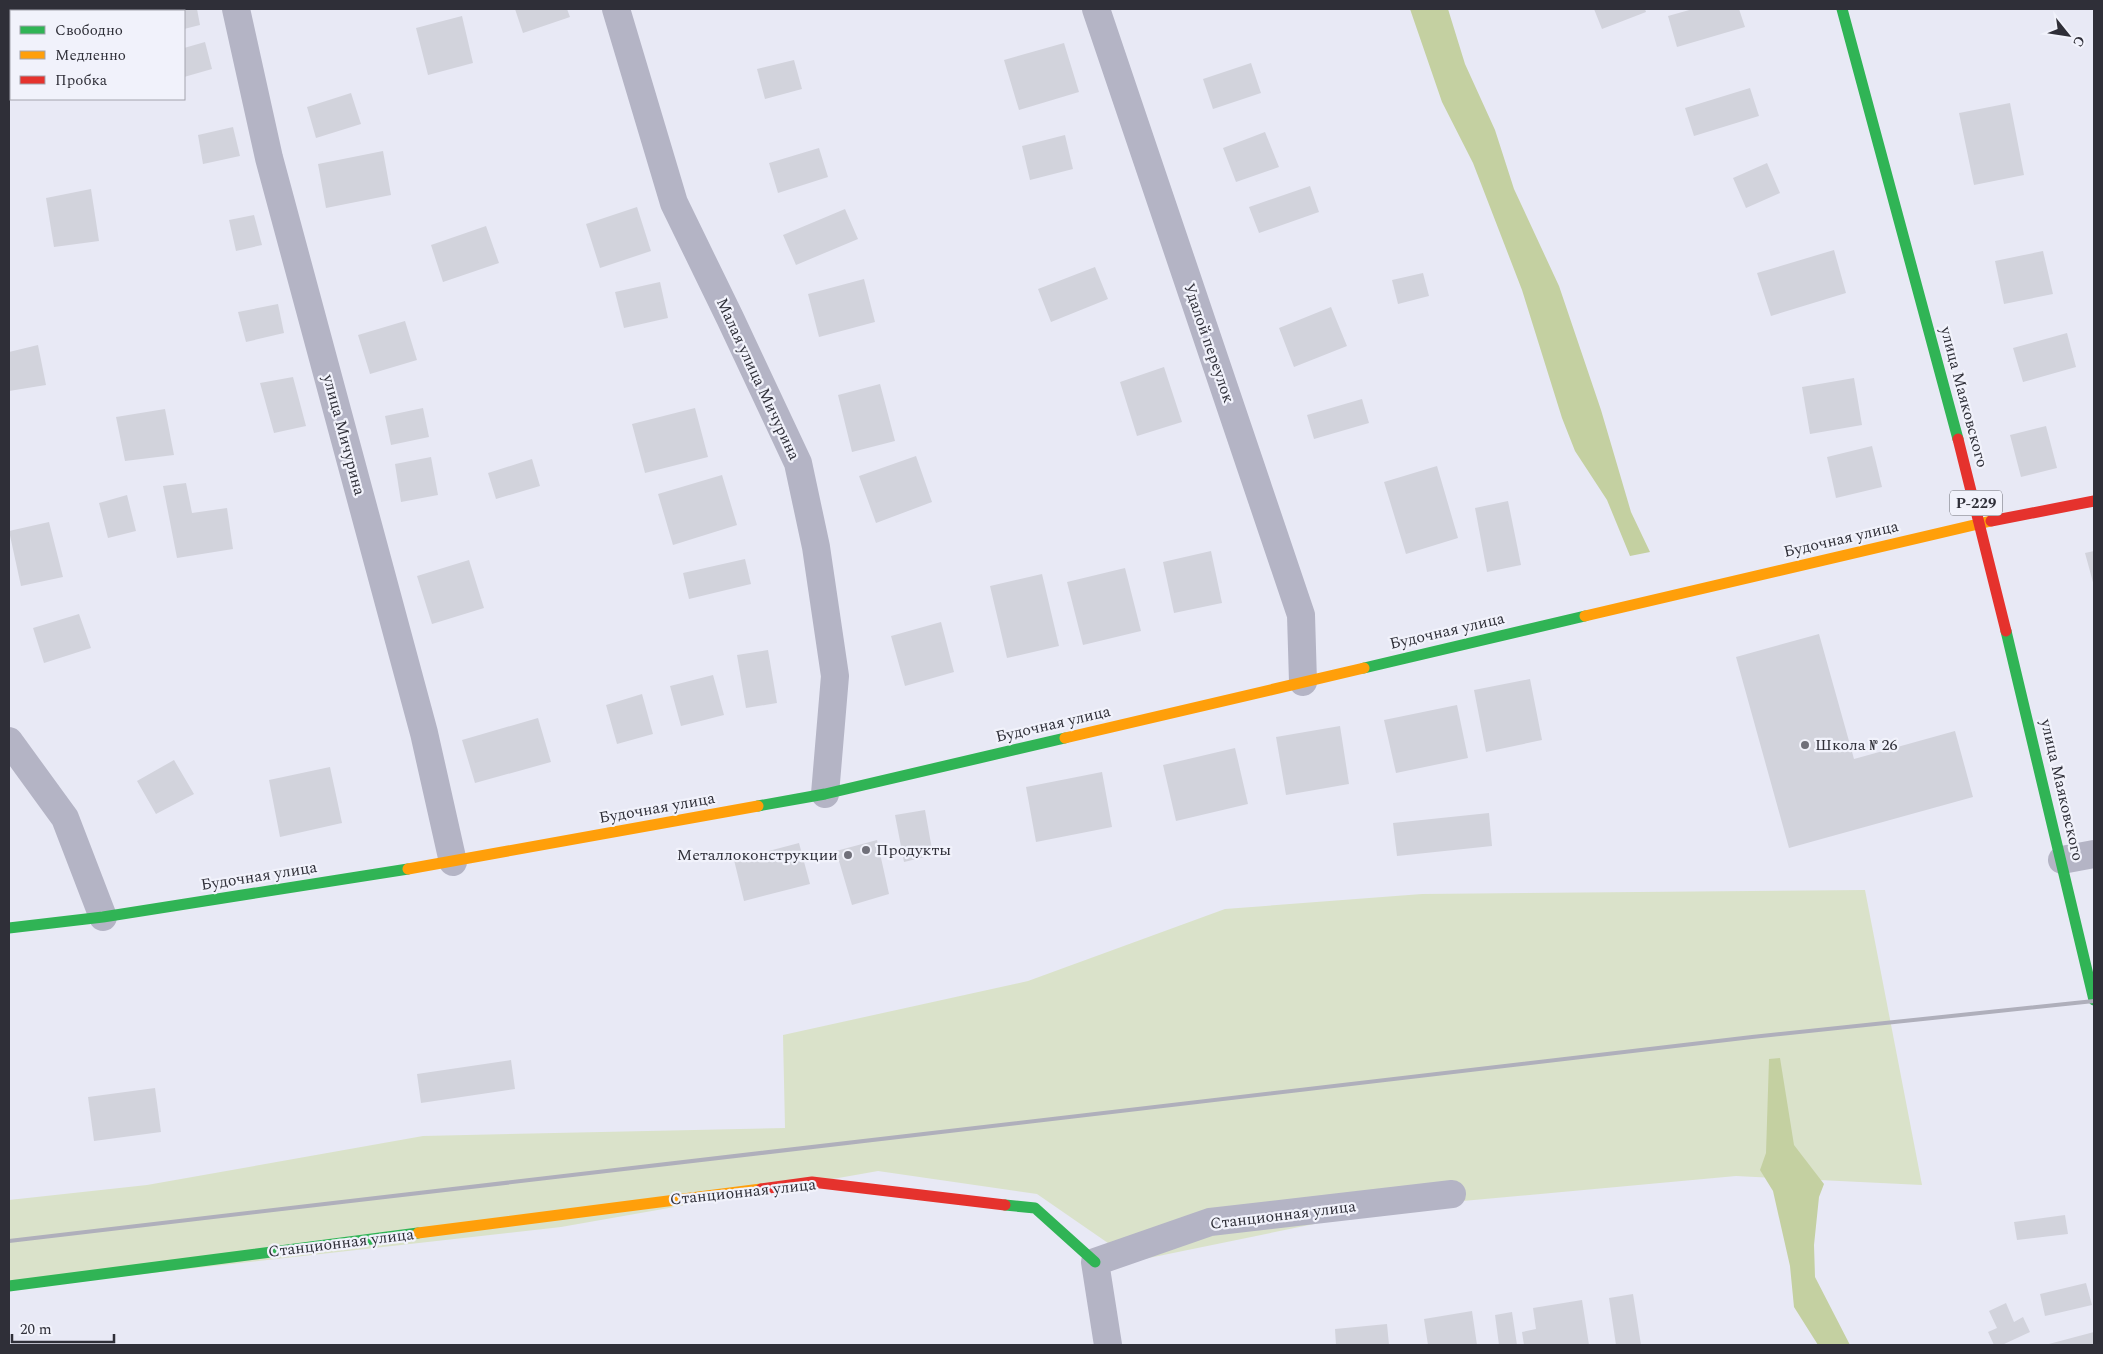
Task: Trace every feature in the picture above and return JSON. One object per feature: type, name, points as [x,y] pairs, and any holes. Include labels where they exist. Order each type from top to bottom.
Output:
[{"type":"street","name":"улица Мичурина","points":[[236,9],[269,158],[424,733],[453,862]]},
{"type":"street","name":"Малая улица Мичурина","points":[[616,9],[674,204],[798,463],[816,547],[835,676],[826,794]]},
{"type":"street","name":"Удалой переулок","points":[[1096,9],[1301,615],[1302,682]]},
{"type":"street","name":"улица Маяковского","points":[[1842,9],[1981,523],[2094,1000]]},
{"type":"street","name":"Будочная улица","points":[[9,928],[103,917],[453,862],[826,794],[1981,523],[2094,501]]},
{"type":"street","points":[[9,741],[65,818],[103,917]]},
{"type":"street","points":[[2062,860],[2094,854]]},
{"type":"street","name":"Станционная улица","points":[[9,1286],[812,1182],[1035,1208],[1095,1262],[1210,1222],[1452,1194]]},
{"type":"street","points":[[1095,1262],[1108,1345]]},
{"type":"shaded area","points":[[1410,9],[1448,9],[1465,64],[1495,130],[1514,189],[1559,286],[1601,410],[1631,512],[1650,552],[1630,556],[1607,500],[1575,451],[1562,418],[1522,290],[1473,163],[1442,102]]},
{"type":"shaded area","points":[[1865,890],[1922,1185],[1736,1176],[1397,1207],[1134,1261],[1037,1194],[878,1171],[561,1227],[9,1289],[9,1200],[147,1185],[423,1136],[785,1128],[783,1035],[1028,981],[1225,909],[1422,894]]},
{"type":"shaded area","points":[[1780,1058],[1794,1145],[1824,1184],[1819,1197],[1814,1245],[1815,1277],[1850,1345],[1818,1345],[1794,1307],[1790,1266],[1773,1191],[1760,1170],[1766,1153],[1769,1059]]},
{"type":"building","points":[[197,9],[200,25],[185,29],[185,10],[157,10]]},
{"type":"building","points":[[515,9],[567,9],[570,17],[523,33]]},
{"type":"building","points":[[1594,9],[1645,9],[1646,12],[1602,29]]},
{"type":"building","points":[[1693,9],[1739,9],[1745,27],[1677,47],[1668,16]]},
{"type":"building","points":[[462,16],[473,63],[428,75],[416,28]]},
{"type":"building","points":[[205,42],[212,69],[185,77],[185,48]]},
{"type":"building","points":[[1064,43],[1079,92],[1019,110],[1004,60]]},
{"type":"building","points":[[794,60],[802,89],[765,99],[757,69]]},
{"type":"building","points":[[1251,63],[1261,93],[1213,109],[1203,79]]},
{"type":"building","points":[[1750,88],[1759,116],[1694,136],[1685,108]]},
{"type":"building","points":[[351,93],[361,124],[316,138],[307,107]]},
{"type":"building","points":[[2010,103],[2024,175],[1974,185],[1959,113]]},
{"type":"building","points":[[233,127],[240,156],[203,164],[198,135]]},
{"type":"building","points":[[1265,132],[1279,167],[1236,182],[1223,148]]},
{"type":"building","points":[[1065,135],[1073,169],[1030,180],[1022,146]]},
{"type":"building","points":[[819,148],[828,177],[778,193],[769,163]]},
{"type":"building","points":[[383,151],[391,195],[326,208],[318,164]]},
{"type":"building","points":[[1767,163],[1780,193],[1746,208],[1733,178]]},
{"type":"building","points":[[1310,186],[1319,212],[1259,233],[1249,207]]},
{"type":"building","points":[[91,189],[99,241],[54,247],[46,198]]},
{"type":"building","points":[[637,207],[651,251],[600,268],[586,224]]},
{"type":"building","points":[[845,209],[858,239],[796,265],[783,235]]},
{"type":"building","points":[[254,215],[262,245],[236,251],[229,220]]},
{"type":"building","points":[[486,226],[499,263],[443,282],[431,245]]},
{"type":"building","points":[[1834,250],[1846,293],[1771,316],[1757,273]]},
{"type":"building","points":[[2043,251],[2053,294],[2004,304],[1995,261]]},
{"type":"building","points":[[1095,267],[1108,299],[1051,322],[1038,289]]},
{"type":"building","points":[[1423,273],[1429,296],[1398,304],[1392,280]]},
{"type":"building","points":[[864,279],[875,322],[819,337],[808,294]]},
{"type":"building","points":[[660,282],[668,318],[624,328],[615,292]]},
{"type":"building","points":[[278,304],[284,333],[246,342],[238,312]]},
{"type":"building","points":[[1331,307],[1347,346],[1294,367],[1279,328]]},
{"type":"building","points":[[405,321],[417,360],[370,374],[358,335]]},
{"type":"building","points":[[2067,333],[2076,367],[2023,382],[2013,348]]},
{"type":"building","points":[[38,345],[46,385],[9,391],[9,352]]},
{"type":"building","points":[[1164,367],[1182,422],[1137,436],[1120,382]]},
{"type":"building","points":[[293,377],[306,426],[274,433],[260,383]]},
{"type":"building","points":[[1854,378],[1862,425],[1810,434],[1802,387]]},
{"type":"building","points":[[880,384],[895,441],[852,452],[838,395]]},
{"type":"building","points":[[1362,399],[1369,423],[1314,439],[1307,415]]},
{"type":"building","points":[[423,408],[429,437],[391,445],[385,416]]},
{"type":"building","points":[[695,408],[708,457],[645,473],[632,424]]},
{"type":"building","points":[[165,409],[174,455],[125,461],[116,417]]},
{"type":"building","points":[[2046,426],[2057,468],[2021,477],[2010,435]]},
{"type":"building","points":[[1872,446],[1882,487],[1836,498],[1827,457]]},
{"type":"building","points":[[916,456],[932,502],[876,523],[859,476]]},
{"type":"building","points":[[431,457],[438,495],[401,502],[395,464]]},
{"type":"building","points":[[532,459],[540,486],[496,499],[488,473]]},
{"type":"building","points":[[1437,466],[1458,538],[1406,554],[1384,482]]},
{"type":"building","points":[[722,475],[737,525],[673,545],[658,494]]},
{"type":"building","points":[[186,483],[192,513],[227,508],[233,549],[177,558],[163,486]]},
{"type":"building","points":[[127,495],[136,531],[108,538],[99,503]]},
{"type":"building","points":[[1508,501],[1521,565],[1487,572],[1475,508]]},
{"type":"building","points":[[49,522],[63,577],[21,586],[9,531]]},
{"type":"building","points":[[1211,551],[1222,603],[1174,613],[1163,562]]},
{"type":"building","points":[[2094,551],[2094,586],[2085,553]]},
{"type":"building","points":[[745,559],[751,584],[689,599],[683,573]]},
{"type":"building","points":[[469,560],[484,608],[432,624],[417,576]]},
{"type":"building","points":[[1125,568],[1141,631],[1083,645],[1067,582]]},
{"type":"building","points":[[1042,574],[1059,646],[1007,658],[990,586]]},
{"type":"building","points":[[79,614],[91,648],[44,663],[33,628]]},
{"type":"building","points":[[941,622],[954,672],[905,686],[891,636]]},
{"type":"building","name":"Школа № 26","points":[[1819,634],[1854,759],[1955,731],[1973,797],[1789,848],[1736,657]]},
{"type":"building","points":[[768,650],[777,703],[746,708],[737,655]]},
{"type":"building","points":[[713,675],[724,715],[681,726],[670,686]]},
{"type":"building","points":[[1530,679],[1542,740],[1486,752],[1474,690]]},
{"type":"building","points":[[642,694],[653,734],[617,744],[606,705]]},
{"type":"building","points":[[1457,705],[1468,758],[1396,773],[1384,720]]},
{"type":"building","points":[[538,718],[551,762],[475,783],[462,740]]},
{"type":"building","points":[[1340,726],[1349,784],[1286,795],[1276,737]]},
{"type":"building","points":[[1235,748],[1248,804],[1176,821],[1163,765]]},
{"type":"building","points":[[174,760],[194,794],[156,814],[137,781]]},
{"type":"building","points":[[330,767],[342,823],[280,837],[269,780]]},
{"type":"building","points":[[1102,772],[1112,827],[1036,842],[1026,787]]},
{"type":"building","points":[[925,810],[933,855],[904,862],[895,815]]},
{"type":"building","points":[[1489,813],[1492,846],[1397,856],[1393,823]]},
{"type":"building","points":[[877,840],[889,894],[852,905],[836,851]]},
{"type":"building","points":[[799,843],[810,884],[744,901],[734,860]]},
{"type":"building","points":[[511,1060],[515,1089],[421,1103],[417,1074]]},
{"type":"building","points":[[155,1088],[161,1132],[94,1141],[88,1097]]},
{"type":"building","points":[[2065,1215],[2068,1234],[2017,1240],[2014,1222]]},
{"type":"building","points":[[2086,1283],[2092,1305],[2045,1316],[2040,1294]]},
{"type":"building","points":[[1633,1294],[1641,1345],[1616,1345],[1609,1298]]},
{"type":"building","points":[[1582,1300],[1589,1345],[1524,1345],[1522,1332],[1536,1329],[1533,1308]]},
{"type":"building","points":[[2006,1303],[2014,1322],[2023,1317],[2030,1332],[2002,1345],[1994,1345],[1988,1332],[1997,1328],[1989,1311]]},
{"type":"building","points":[[1472,1311],[1477,1345],[1428,1345],[1424,1319]]},
{"type":"building","points":[[1512,1312],[1517,1345],[1499,1345],[1495,1315]]},
{"type":"building","points":[[1387,1324],[1389,1345],[1336,1345],[1335,1329]]},
{"type":"building","points":[[2094,1332],[2094,1345],[2045,1345]]},
{"type":"railway","points":[[9,1241],[1752,1037],[2094,1001]]},
{"type":"traffic: fast","points":[[1842,9],[1958,439]]},
{"type":"traffic: fast","points":[[1364,668],[1585,616]]},
{"type":"traffic: fast","points":[[2006,631],[2094,1000]]},
{"type":"traffic: fast","points":[[758,806],[825,794],[1065,738]]},
{"type":"traffic: fast","points":[[9,928],[103,917],[408,869]]},
{"type":"traffic: fast","points":[[1005,1205],[1035,1208],[1095,1262]]},
{"type":"traffic: fast","points":[[9,1286],[418,1233]]},
{"type":"traffic: slow","points":[[1585,616],[1991,521]]},
{"type":"traffic: slow","points":[[1065,738],[1364,668]]},
{"type":"traffic: slow","points":[[408,869],[758,806]]},
{"type":"traffic: slow","points":[[418,1233],[761,1189]]},
{"type":"traffic: jam","points":[[1958,439],[2006,631]]},
{"type":"traffic: jam","points":[[1991,521],[2094,501]]},
{"type":"traffic: jam","points":[[761,1189],[812,1182],[1005,1205]]},
{"type":"place","name":"Школа № 26","points":[[1805,745]]},
{"type":"place","name":"Продукты","points":[[866,850]]},
{"type":"place","name":"Металлоконструкции","points":[[848,855]]}]
